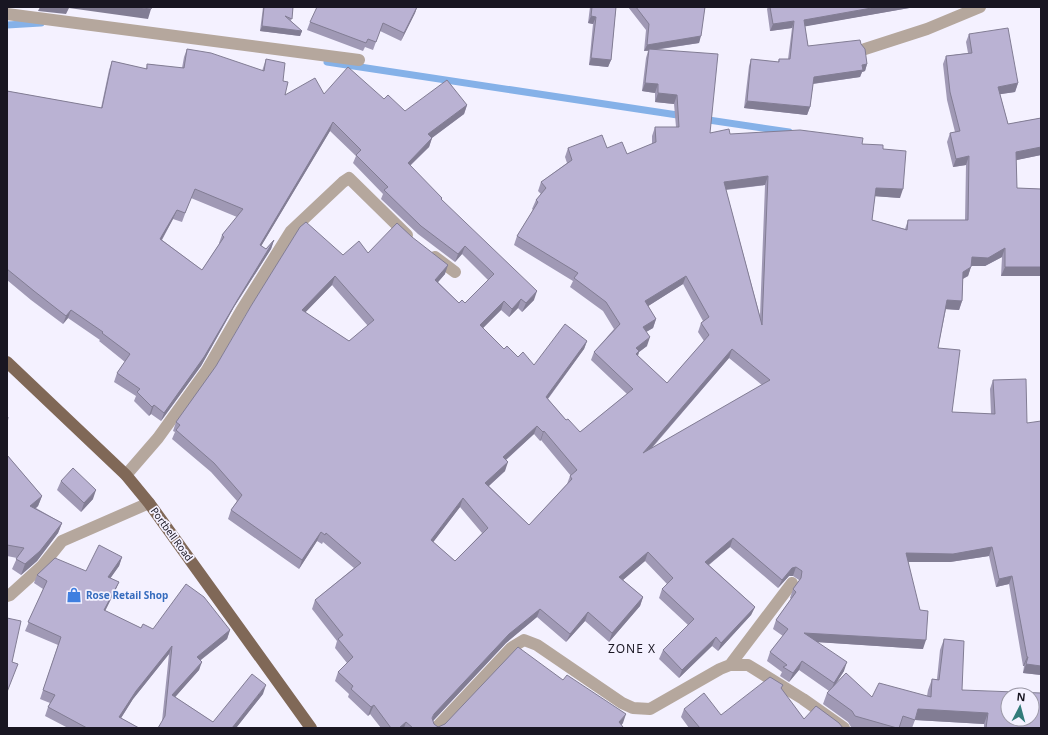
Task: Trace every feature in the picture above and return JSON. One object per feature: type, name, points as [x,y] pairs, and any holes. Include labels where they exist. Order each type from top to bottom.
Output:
[{"type":"main road","name":"Portbell Road","points":[[7,362],[126,475],[149,503],[311,728]]},
{"type":"street","points":[[866,49],[927,29],[980,7]]},
{"type":"street","points":[[7,14],[359,60]]},
{"type":"street","points":[[126,475],[158,438],[207,370],[241,311],[291,231],[348,178],[422,247],[455,272]]},
{"type":"street","points":[[7,596],[42,566],[62,541],[149,503]]},
{"type":"street","points":[[730,665],[792,583]]},
{"type":"street","points":[[436,728],[511,648],[524,640],[537,645],[622,703],[633,708],[650,709],[720,669],[730,665],[748,665],[803,699],[844,728]]},
{"type":"building","points":[[133,7],[152,7],[151,9]]},
{"type":"building","points":[[264,7],[293,7],[292,19],[285,16],[302,31],[262,26]]},
{"type":"building","points":[[317,7],[417,7],[404,33],[383,23],[376,42],[368,39],[366,43],[310,22]]},
{"type":"building","points":[[592,7],[616,7],[611,60],[591,58],[596,17],[591,16]]},
{"type":"building","points":[[636,7],[705,7],[701,36],[647,45],[649,24]]},
{"type":"building","points":[[770,7],[877,7],[804,20],[808,46],[860,40],[865,49],[867,64],[862,65],[863,70],[814,77],[810,107],[747,101],[751,59],[779,62],[779,59],[790,59],[794,21],[773,24]]},
{"type":"building","points":[[1008,28],[1018,83],[998,87],[1008,124],[1041,118],[1041,147],[1016,152],[1017,188],[1041,189],[1041,267],[1005,267],[1005,248],[988,258],[972,257],[971,267],[963,272],[962,301],[947,300],[938,348],[960,350],[952,412],[995,414],[993,380],[1026,379],[1027,423],[1041,421],[1041,666],[1026,664],[1028,657],[1012,576],[999,579],[992,547],[953,554],[906,553],[920,610],[928,611],[926,640],[804,633],[847,662],[834,683],[802,661],[793,673],[783,667],[787,665],[770,652],[788,629],[776,620],[796,592],[793,589],[801,578],[802,571],[796,567],[792,568],[782,580],[733,538],[705,562],[755,607],[721,643],[716,637],[682,670],[663,650],[694,619],[662,589],[673,578],[648,552],[619,577],[643,597],[612,633],[588,612],[570,634],[540,609],[509,634],[434,714],[432,718],[434,724],[438,727],[445,724],[518,647],[563,680],[567,675],[626,714],[619,722],[623,727],[622,728],[413,728],[406,722],[399,728],[391,728],[374,705],[371,707],[351,689],[353,686],[338,672],[353,657],[338,639],[343,635],[315,600],[361,563],[326,533],[325,535],[321,532],[302,560],[231,510],[242,495],[214,463],[176,430],[180,425],[176,422],[216,366],[300,227],[306,222],[343,255],[359,241],[368,253],[397,223],[412,237],[448,265],[435,280],[459,303],[462,300],[465,303],[494,274],[465,246],[458,254],[421,226],[384,190],[388,187],[356,155],[361,150],[333,122],[260,245],[266,249],[274,240],[204,357],[164,413],[154,405],[152,407],[137,392],[140,389],[117,373],[130,354],[102,333],[103,332],[71,310],[66,316],[7,269],[7,91],[102,108],[112,61],[147,69],[147,64],[184,68],[187,49],[211,53],[264,71],[266,59],[285,63],[283,81],[288,82],[285,95],[315,78],[324,94],[348,67],[384,99],[388,95],[405,111],[447,80],[467,105],[428,134],[432,138],[408,163],[442,198],[441,199],[537,291],[526,303],[521,299],[512,309],[504,301],[480,325],[504,349],[507,346],[518,357],[523,352],[534,365],[565,324],[587,341],[546,397],[566,420],[568,419],[580,432],[633,389],[594,352],[620,324],[606,302],[574,278],[578,273],[517,236],[538,202],[536,200],[546,188],[541,182],[572,160],[568,148],[602,135],[607,148],[622,142],[627,154],[656,142],[655,127],[679,127],[677,95],[658,93],[658,84],[645,83],[649,49],[718,54],[710,133],[729,129],[730,134],[800,130],[863,138],[862,144],[883,145],[883,149],[906,151],[903,189],[876,188],[872,220],[907,230],[908,220],[968,220],[969,156],[956,159],[950,133],[960,131],[950,92],[946,56],[972,53],[969,34]],"holes":[[[768,176],[762,325],[724,182]],[[195,189],[243,209],[222,235],[224,237],[202,270],[160,239],[177,210],[185,213]],[[335,276],[374,320],[349,341],[302,310]],[[686,276],[709,317],[701,323],[709,335],[667,383],[636,354],[639,351],[636,348],[650,337],[643,327],[656,319],[645,301]],[[732,349],[770,380],[643,453]],[[537,426],[543,432],[544,431],[577,470],[570,476],[572,479],[529,525],[485,483],[508,462],[503,457]],[[463,498],[488,528],[455,561],[431,540]]]},
{"type":"building","points":[[7,455],[42,496],[30,506],[62,523],[40,551],[25,564],[16,559],[24,548],[7,545]]},
{"type":"building","points":[[73,468],[96,490],[84,503],[61,481]]},
{"type":"building","points":[[99,545],[122,557],[108,577],[119,582],[104,610],[141,628],[143,624],[153,629],[186,584],[204,597],[230,630],[197,657],[202,662],[172,695],[213,722],[252,674],[266,685],[232,728],[158,728],[165,716],[172,646],[136,691],[119,717],[139,728],[87,728],[48,707],[55,695],[43,690],[61,637],[28,622],[47,581],[37,575],[55,558],[86,571]]},
{"type":"building","points":[[7,618],[21,621],[12,662],[18,664],[7,692]]},
{"type":"building","points":[[944,639],[964,641],[962,690],[1000,691],[1000,727],[1040,727],[1041,693],[1041,728],[986,728],[988,713],[918,709],[915,720],[903,716],[899,728],[897,728],[855,716],[852,711],[827,693],[846,673],[872,697],[879,683],[931,697],[932,679],[939,680]]},
{"type":"building","points":[[770,677],[783,685],[781,688],[804,719],[816,706],[839,723],[843,728],[700,728],[684,709],[704,693],[721,715]]},
{"type":"waterway","points":[[7,25],[41,23]]},
{"type":"waterway","points":[[327,62],[684,116]]},
{"type":"waterway","points":[[702,119],[789,132]]},
{"type":"place","name":"Rose Retail Shop","points":[[74,595]]},
{"type":"district","name":"ZONE X","points":[[632,649]]}]
